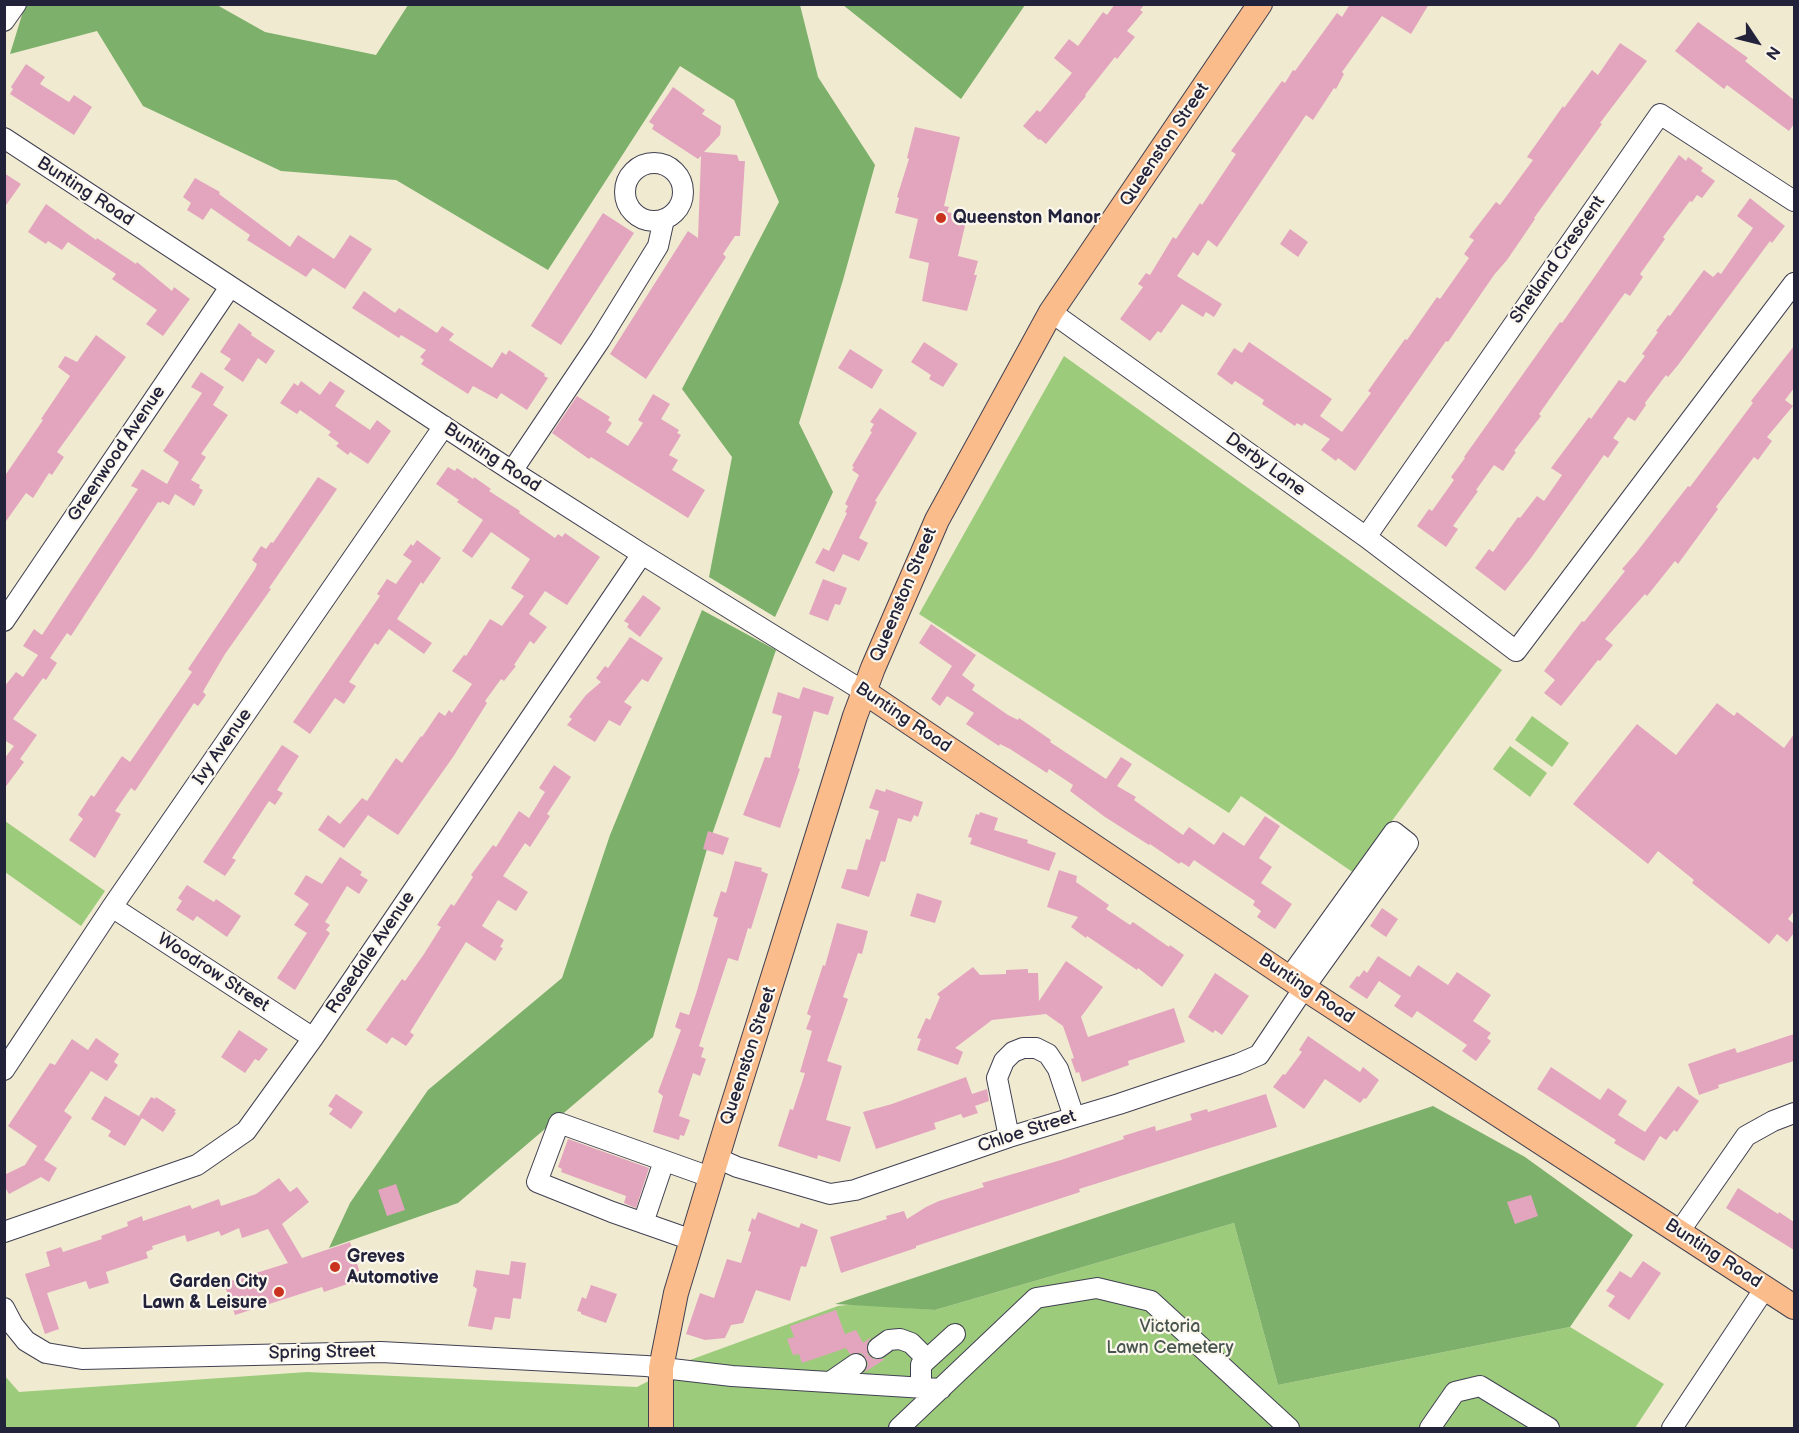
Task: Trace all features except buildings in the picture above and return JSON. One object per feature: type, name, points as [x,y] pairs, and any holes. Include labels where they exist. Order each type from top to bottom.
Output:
[{"type":"main road","name":"Queenston Street","points":[[661,1428],[662,1368],[676,1293],[863,692],[937,520],[1051,312],[1260,4]]},
{"type":"main road","name":"Bunting Road","points":[[863,692],[1297,983],[1794,1307]]},
{"type":"street","points":[[4,21],[16,4]]},
{"type":"street","name":"Shetland Crescent","points":[[1366,537],[1660,114],[1794,201]]},
{"type":"street","name":"Bunting Road","points":[[5,140],[512,471],[863,692]]},
{"type":"street","points":[[512,471],[600,340],[658,246],[664,219]]},
{"type":"street","name":"Derby Lane","points":[[1051,312],[1366,537],[1516,651],[1794,283]]},
{"type":"street","name":"Greenwood Avenue","points":[[4,621],[230,287]]},
{"type":"street","name":"Ivy Avenue","points":[[4,1070],[112,908],[444,426]]},
{"type":"street","name":"Rosedale Avenue","points":[[4,1232],[197,1165],[246,1131],[313,1038],[642,554]]},
{"type":"street","points":[[1394,832],[1408,843],[1297,983],[1394,832]]},
{"type":"street","name":"Woodrow Street","points":[[112,908],[313,1038]]},
{"type":"street","name":"Chloe Street","points":[[643,1223],[537,1182],[559,1123],[664,1161],[714,1168],[737,1167],[830,1194],[855,1191],[1009,1137],[1119,1104],[1259,1055],[1297,983]]},
{"type":"street","points":[[1009,1137],[998,1078],[1004,1061],[1013,1052],[1023,1048],[1036,1048],[1048,1054],[1058,1068],[1074,1117]]},
{"type":"street","points":[[1679,1232],[1746,1136],[1773,1121],[1794,1113]]},
{"type":"street","points":[[664,1161],[643,1223],[692,1240]]},
{"type":"street","points":[[899,1428],[1036,1298],[1098,1288],[1151,1301],[1285,1427]]},
{"type":"street","points":[[1672,1428],[1765,1288]]},
{"type":"street","name":"Spring Street","points":[[4,1308],[13,1325],[26,1341],[46,1353],[82,1359],[381,1352],[662,1368],[732,1376],[941,1389]]},
{"type":"street","points":[[921,1388],[921,1365],[955,1334]]},
{"type":"street","points":[[878,1348],[889,1340],[900,1339],[911,1343],[927,1359]]},
{"type":"street","points":[[830,1382],[856,1364]]},
{"type":"street","points":[[1430,1428],[1455,1392],[1480,1386],[1548,1428]]},
{"type":"green space","points":[[25,5],[217,5],[265,32],[376,55],[408,5],[800,5],[818,77],[875,165],[799,423],[833,492],[775,617],[709,577],[732,457],[682,389],[779,202],[734,100],[680,66],[548,270],[396,180],[281,171],[143,106],[97,31],[10,54]]},
{"type":"green space","points":[[843,5],[1025,5],[961,99]]},
{"type":"green space","points":[[1064,356],[1502,670],[1354,873],[1241,796],[1229,813],[919,614]]},
{"type":"green space","points":[[702,610],[776,650],[707,849],[653,1037],[458,1203],[329,1248],[350,1203],[428,1090],[562,978],[610,835]]},
{"type":"green space","points":[[1532,716],[1569,743],[1552,767],[1515,740]]},
{"type":"green space","points":[[1510,746],[1547,773],[1530,797],[1493,769]]},
{"type":"green space","points":[[5,821],[105,891],[81,926],[5,872]]},
{"type":"green space","points":[[1433,1106],[1525,1157],[1633,1235],[1570,1327],[1278,1385],[1234,1223],[935,1310],[835,1304]]},
{"type":"green space","name":"Victoria Lawn Cemetery","points":[[1234,1223],[1278,1385],[1570,1327],[1664,1384],[1635,1428],[5,1428],[4,1375],[19,1392],[307,1372],[637,1387],[690,1360],[838,1306],[856,1304],[935,1310]]},
{"type":"place","name":"Queenston Manor","points":[[941,218]]},
{"type":"place","name":"Greves Automotive","points":[[335,1267]]},
{"type":"place","name":"Garden City Lawn & Leisure","points":[[279,1292]]}]
